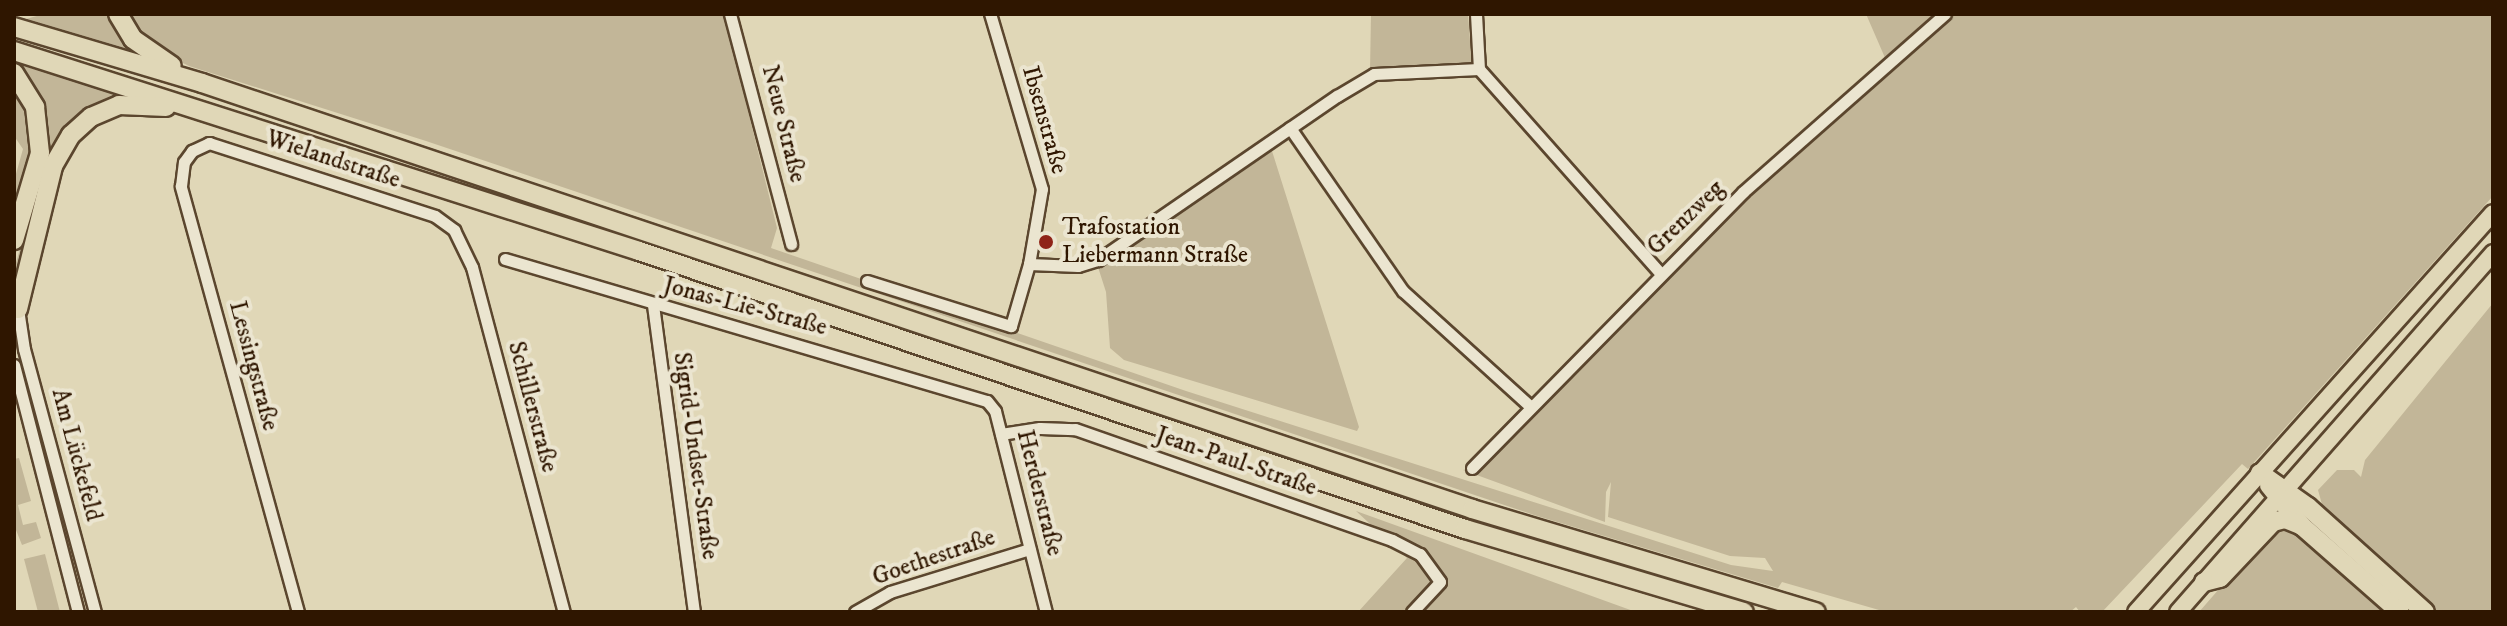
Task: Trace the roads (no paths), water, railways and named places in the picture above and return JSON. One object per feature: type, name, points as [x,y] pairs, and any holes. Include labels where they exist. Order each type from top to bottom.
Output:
[{"type":"highway","points":[[118,14],[133,39],[143,48],[202,83]]},
{"type":"highway","points":[[14,27],[202,83],[1442,499],[1816,612]]},
{"type":"highway","points":[[14,51],[639,251],[1465,529],[1744,612]]},
{"type":"highway","points":[[14,73],[35,107],[40,153],[14,240]]},
{"type":"highway","points":[[18,309],[53,166],[71,135],[91,117],[119,105],[151,104],[262,129]]},
{"type":"highway","points":[[2260,473],[2425,612]]},
{"type":"highway","points":[[2281,492],[2302,526],[2400,612]]},
{"type":"highway","points":[[2204,582],[2220,578],[2273,522],[2285,519],[2302,526]]},
{"type":"main road","points":[[2136,612],[2493,213]]},
{"type":"main road","points":[[2178,612],[2493,253]]},
{"type":"street","name":"Neue Straße","points":[[730,14],[791,244]]},
{"type":"street","name":"Ibsenstraße","points":[[867,281],[1011,326],[1029,264],[1042,189],[990,14]]},
{"type":"street","points":[[1476,14],[1479,69],[1660,273]]},
{"type":"street","name":"Grenzweg","points":[[1472,468],[1660,273],[1743,192],[1945,14]]},
{"type":"street","points":[[1029,264],[1078,266],[1098,260],[1374,74],[1479,69]]},
{"type":"street","points":[[1290,128],[1403,291],[1530,406]]},
{"type":"street","name":"Wielandstraße","points":[[209,143],[443,221]]},
{"type":"street","name":"Lessingstraße","points":[[209,143],[192,151],[184,162],[181,186],[298,612]]},
{"type":"street","name":"Schillerstraße","points":[[443,221],[454,230],[472,267],[564,612]]},
{"type":"street","name":"Jonas-Lie-Straße","points":[[505,259],[653,305],[974,395]]},
{"type":"street","name":"Sigrid-Undset-Straße","points":[[653,305],[694,612]]},
{"type":"street","name":"Am Lückefeld","points":[[18,309],[24,349],[95,612]]},
{"type":"street","name":"Am Lückefeld","points":[[14,365],[78,612]]},
{"type":"street","name":"Herderstraße","points":[[974,395],[987,401],[995,411],[1046,612]]},
{"type":"street","name":"Jean-Paul-Straße","points":[[1001,434],[1040,428],[1075,429],[1392,540],[1420,554],[1440,582],[1412,612]]},
{"type":"street","name":"Goethestraße","points":[[855,612],[890,592],[1030,549]]},
{"type":"place","name":"Trafostation Liebermann Straße","points":[[1046,242]]}]
